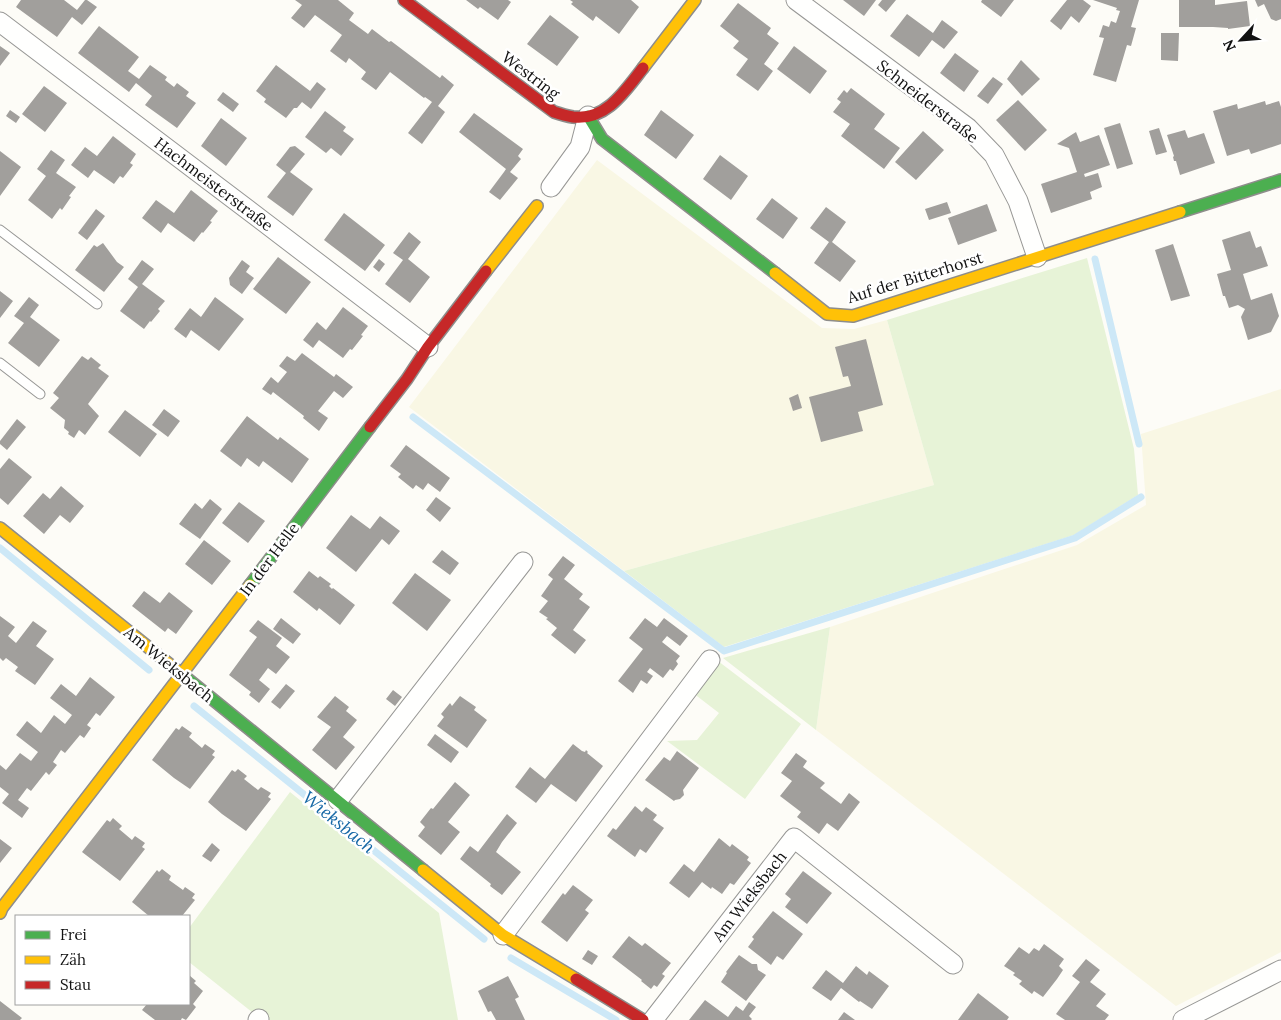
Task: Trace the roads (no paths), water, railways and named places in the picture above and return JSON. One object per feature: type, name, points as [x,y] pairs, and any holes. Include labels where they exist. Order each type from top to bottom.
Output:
[{"type":"street","name":"Westring","points":[[404,0],[554,112],[574,117],[588,116],[606,110],[621,97],[696,0]]},
{"type":"street","name":"Schneiderstraße","points":[[796,0],[968,128],[994,155],[1018,200],[1037,257]]},
{"type":"street","name":"Hachmeisterstraße","points":[[0,22],[428,347]]},
{"type":"street","points":[[551,187],[580,147],[588,116]]},
{"type":"street","name":"Auf der Bitterhorst","points":[[588,116],[602,139],[827,314],[854,316],[1281,180]]},
{"type":"street","name":"In der Helle","points":[[0,912],[537,206]]},
{"type":"street","name":"Am Wieksbach","points":[[0,528],[503,935],[643,1020]]},
{"type":"street","points":[[338,800],[522,562]]},
{"type":"street","points":[[503,935],[710,660]]},
{"type":"street","name":"Am Wieksbach","points":[[653,1020],[794,838],[953,964]]},
{"type":"street","points":[[1183,1020],[1281,970]]},
{"type":"lane","points":[[0,230],[96,304]]},
{"type":"lane","points":[[0,363],[40,394]]},
{"type":"waterway","points":[[1095,259],[1139,444]]},
{"type":"waterway","points":[[413,417],[724,651],[1075,538],[1141,497]]},
{"type":"waterway","name":"Wieksbach","points":[[0,548],[149,670]]},
{"type":"waterway","name":"Wieksbach","points":[[194,706],[484,939]]},
{"type":"waterway","name":"Wieksbach","points":[[511,958],[616,1020]]}]
